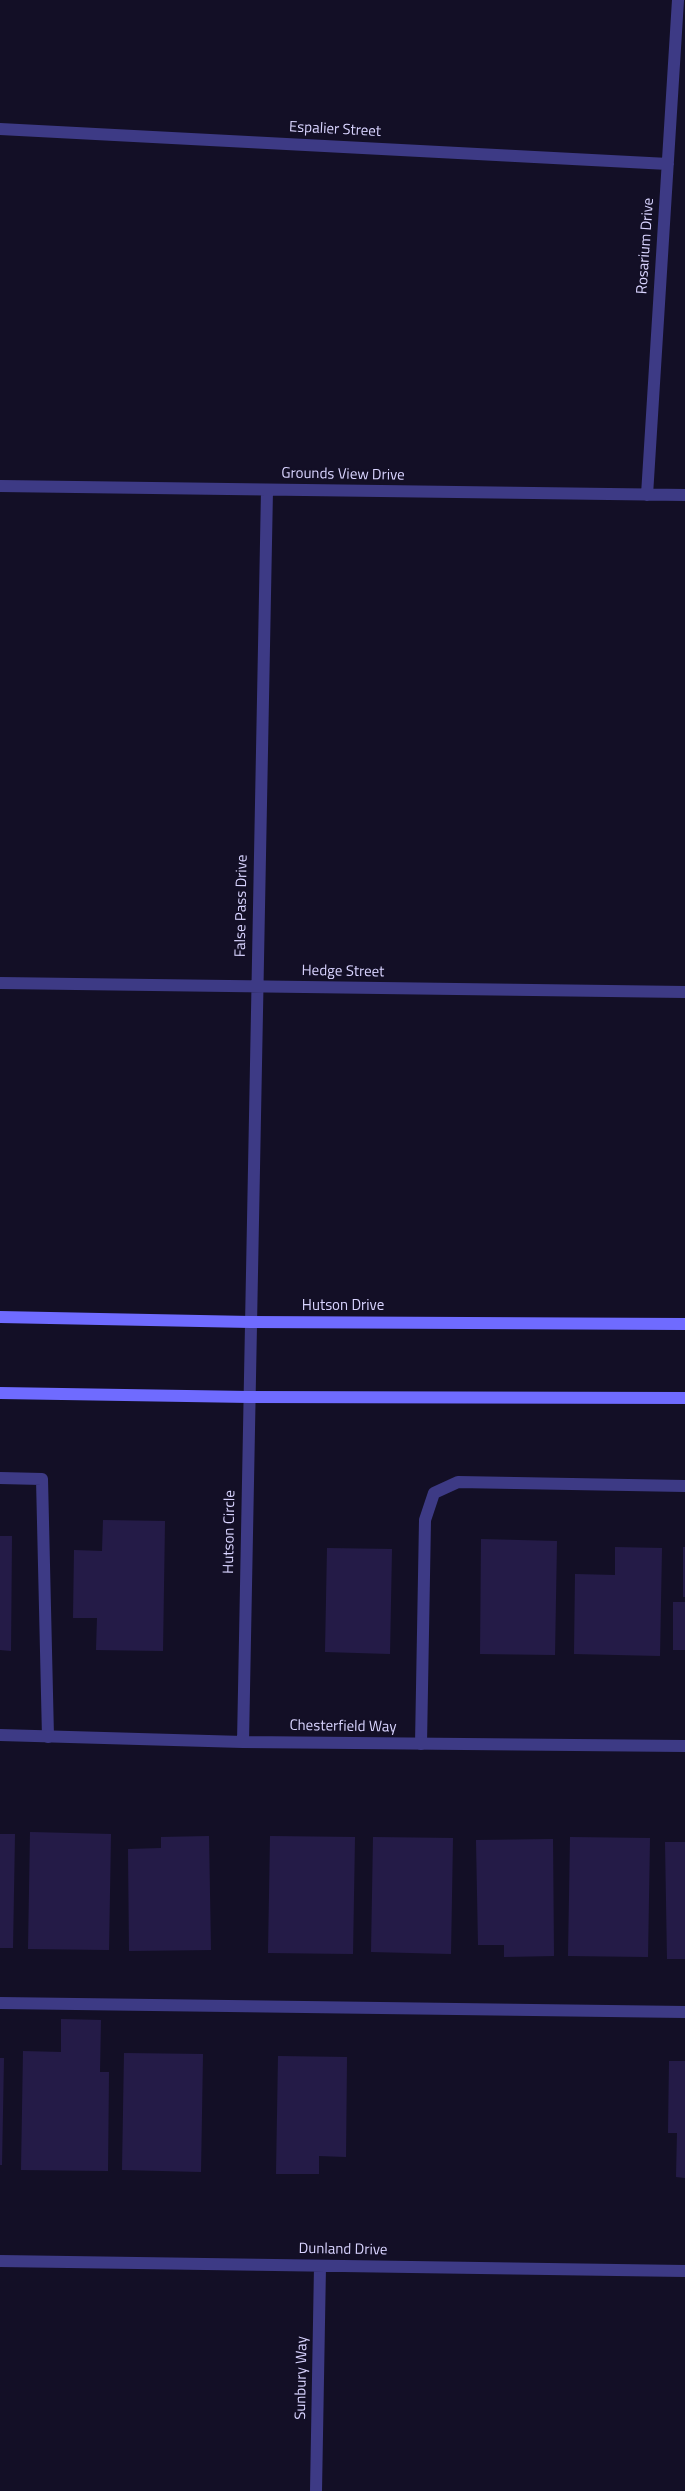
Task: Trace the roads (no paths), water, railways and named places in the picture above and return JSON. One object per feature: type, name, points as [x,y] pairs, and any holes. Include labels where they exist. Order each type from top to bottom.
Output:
[{"type":"street","name":"Rosarium Drive","points":[[647,495],[678,0]]},
{"type":"street","name":"Espalier Street","points":[[0,129],[668,164]]},
{"type":"street","name":"Grounds View Drive","points":[[0,486],[685,495]]},
{"type":"street","name":"False Pass Drive","points":[[250,1322],[267,490]]},
{"type":"street","name":"Hedge Street","points":[[0,983],[685,992]]},
{"type":"street","name":"Hutson Drive","points":[[0,1317],[250,1322],[685,1324]]},
{"type":"street","name":"Hutson Circle","points":[[243,1742],[250,1322]]},
{"type":"street","points":[[0,1393],[250,1397],[685,1398]]},
{"type":"street","points":[[0,1478],[42,1479],[48,1737]]},
{"type":"street","points":[[421,1744],[425,1520],[434,1493],[458,1482],[685,1486]]},
{"type":"street","name":"Chesterfield Way","points":[[0,1735],[243,1742],[685,1746]]},
{"type":"street","points":[[0,2003],[685,2012]]},
{"type":"street","name":"Dunland Drive","points":[[0,2261],[685,2271]]},
{"type":"street","name":"Sunbury Way","points":[[316,2491],[320,2266]]}]
